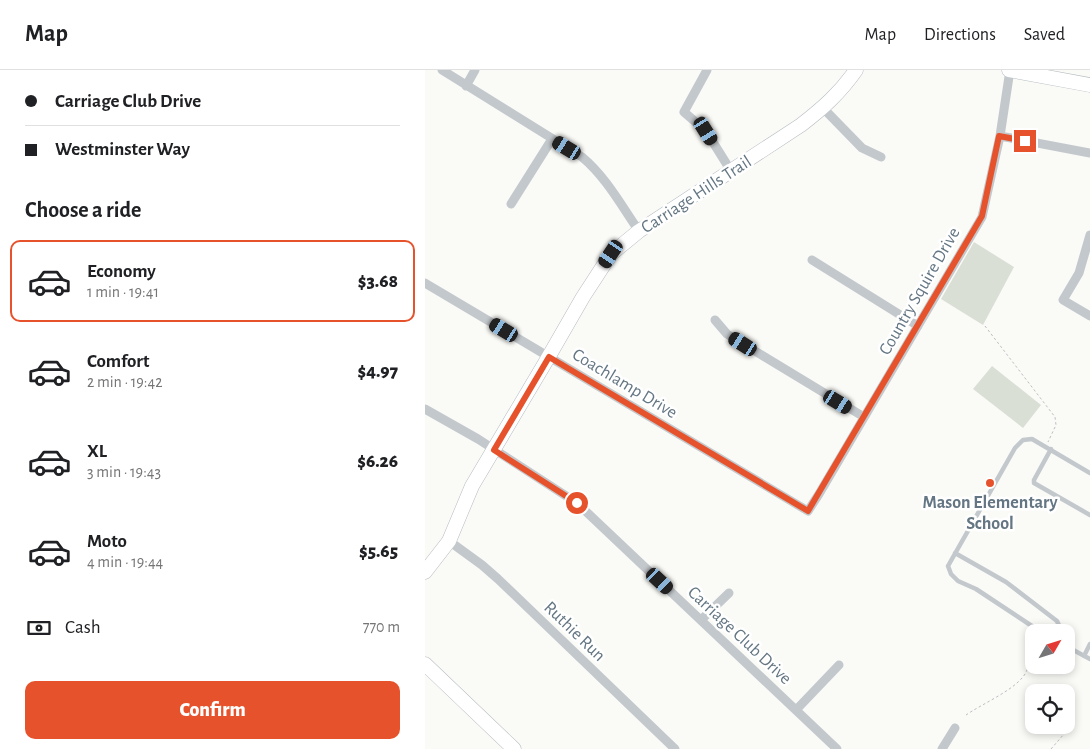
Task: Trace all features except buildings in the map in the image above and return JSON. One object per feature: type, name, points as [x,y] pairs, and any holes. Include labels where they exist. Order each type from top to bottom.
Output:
[{"type":"street","points":[[442,70],[582,157],[602,177],[639,231]]},
{"type":"street","points":[[466,86],[475,70]]},
{"type":"street","points":[[707,70],[684,112],[706,131],[731,171]]},
{"type":"street","name":"Carriage Hills Trail","points":[[425,572],[449,541],[472,486],[583,297],[611,254],[639,231],[801,125],[823,108],[838,93],[856,70]]},
{"type":"street","points":[[1010,70],[1090,85]]},
{"type":"street","name":"Country Squire Drive","points":[[808,511],[982,216],[999,136],[1010,70]]},
{"type":"street","points":[[823,108],[861,148],[881,157]]},
{"type":"street","points":[[999,136],[1090,154]]},
{"type":"street","points":[[511,204],[552,139]]},
{"type":"street","points":[[1090,235],[1079,273],[1063,300],[1090,316]]},
{"type":"street","points":[[812,260],[918,326]]},
{"type":"street","name":"Coachlamp Drive","points":[[425,283],[808,511]]},
{"type":"street","points":[[715,320],[727,334],[863,418]]},
{"type":"street","name":"Carriage Club Drive","points":[[425,409],[577,503],[837,749]]},
{"type":"street","name":"Ruthie Run","points":[[449,541],[493,574],[675,749]]},
{"type":"street","points":[[701,620],[729,593]]},
{"type":"street","points":[[425,664],[513,749]]},
{"type":"street","points":[[796,710],[839,665]]},
{"type":"street","points":[[942,749],[955,728]]},
{"type":"lane","points":[[1029,624],[976,589],[958,581],[951,574],[949,566],[1015,448],[1023,440],[1032,438],[1090,473]]},
{"type":"lane","points":[[1051,449],[1034,483],[1090,515]]},
{"type":"lane","points":[[955,553],[1006,582],[1058,624]]},
{"type":"lane","points":[[1083,656],[1090,644]]},
{"type":"lane","points":[[1075,651],[1090,659]]},
{"type":"path","points":[[985,326],[1055,417],[1056,425],[1054,431],[1045,446]]},
{"type":"path","points":[[966,714],[1018,682],[1025,674]]},
{"type":"path","points":[[1051,749],[1064,734]]},
{"type":"shaded area","points":[[974,242],[1014,267],[983,325],[941,299]]},
{"type":"shaded area","points":[[992,366],[1041,405],[1023,428],[973,389]]},
{"type":"place","name":"Mason Elementary School","points":[[990,483]]},
{"type":"route","points":[[577,503],[494,450],[549,357],[808,511],[982,216],[999,136],[1025,141]]}]
